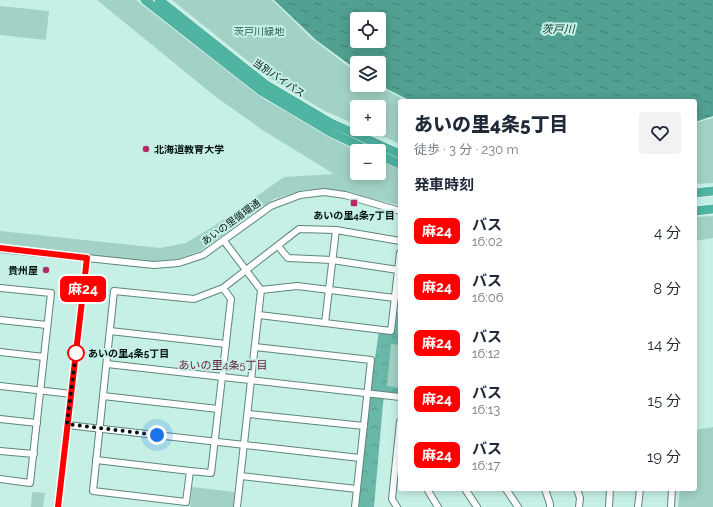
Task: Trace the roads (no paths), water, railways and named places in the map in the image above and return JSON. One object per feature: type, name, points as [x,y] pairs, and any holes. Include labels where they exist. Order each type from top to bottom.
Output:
[{"type":"highway","name":"当別バイパス","points":[[145,0],[260,91],[330,132],[355,144]]},
{"type":"highway","name":"当別バイパス","points":[[159,0],[265,84],[330,123],[398,153]]},
{"type":"highway","points":[[386,158],[398,163]]},
{"type":"highway","points":[[697,193],[713,191]]},
{"type":"highway","points":[[697,211],[713,209]]},
{"type":"street","name":"あいの里循環通","points":[[0,248],[154,265],[167,265],[179,263],[203,255],[271,206],[300,195],[324,192],[345,195],[398,210]]},
{"type":"street","points":[[190,471],[186,502],[93,491],[114,290],[194,299],[223,288],[299,229],[336,230],[398,241]]},
{"type":"street","points":[[325,323],[336,230]]},
{"type":"street","points":[[224,241],[262,290],[238,507]]},
{"type":"street","points":[[259,316],[391,330],[398,270],[332,260],[288,258],[278,246]]},
{"type":"street","points":[[58,507],[87,258]]},
{"type":"street","points":[[262,290],[297,286],[395,298]]},
{"type":"street","points":[[0,288],[51,293],[30,483],[0,479]]},
{"type":"street","points":[[96,460],[212,473],[231,299],[223,288]]},
{"type":"street","points":[[0,320],[47,325]]},
{"type":"street","points":[[110,331],[226,344]]},
{"type":"street","points":[[255,347],[371,360],[355,507]]},
{"type":"street","points":[[0,352],[44,357]]},
{"type":"street","points":[[107,364],[398,397]]},
{"type":"street","points":[[0,386],[72,394]]},
{"type":"street","points":[[103,396],[218,409]]},
{"type":"street","points":[[248,414],[364,426]]},
{"type":"street","points":[[0,419],[37,423]]},
{"type":"street","points":[[67,424],[360,458]]},
{"type":"street","points":[[0,451],[34,454]]},
{"type":"street","points":[[397,507],[392,499],[397,478],[398,458]]},
{"type":"street","points":[[241,476],[357,489]]},
{"type":"street","points":[[428,491],[438,507]]},
{"type":"street","points":[[466,491],[477,507]]},
{"type":"street","points":[[507,491],[518,507]]},
{"type":"street","points":[[546,491],[550,507]]},
{"type":"street","points":[[578,491],[580,498],[579,507]]},
{"type":"street","points":[[608,507],[610,491]]},
{"type":"street","points":[[638,507],[640,491]]},
{"type":"street","points":[[671,507],[672,491]]},
{"type":"water","name":"茨戸川","points":[[274,0],[713,0],[713,116],[697,121],[697,99],[407,99],[386,88],[386,56],[350,56],[350,65],[316,40]]},
{"type":"place","name":"北海道教育大学","points":[[146,149]]},
{"type":"place","name":"あいの里4条7丁目","points":[[354,203]]},
{"type":"place","name":"貴州屋","points":[[46,270]]},
{"type":"place","name":"あいの里4条5丁目","points":[[76,353]]},
{"type":"district","name":"あいの里4条5丁目","points":[[223,365]]},
{"type":"park label","name":"茨戸川緑地","points":[[259,31]]}]
